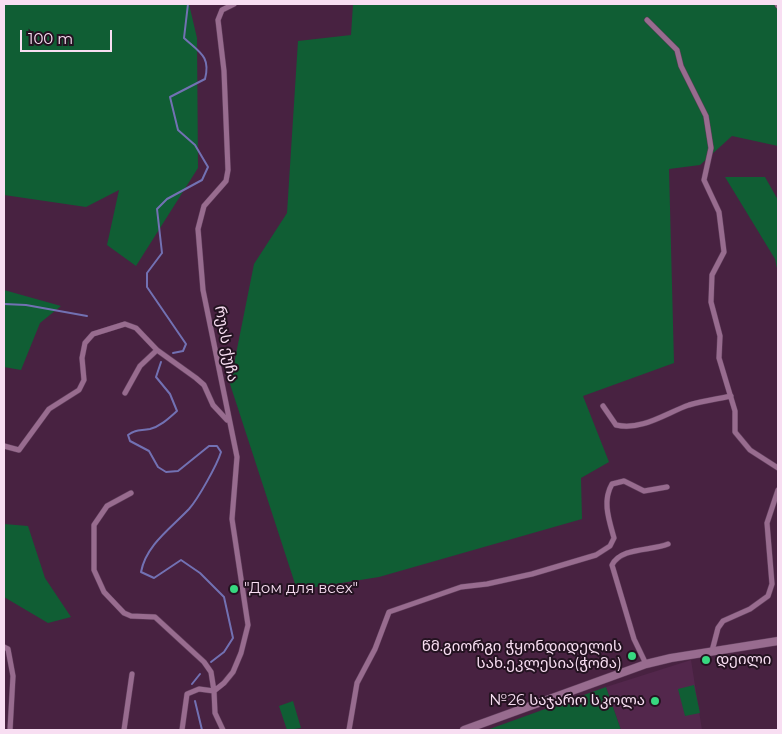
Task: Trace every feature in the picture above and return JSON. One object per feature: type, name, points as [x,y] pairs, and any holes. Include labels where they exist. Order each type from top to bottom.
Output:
[{"type":"main road","points":[[464,730],[646,664],[778,641]]},
{"type":"street","name":"რუას ქუჩა","points":[[214,691],[224,684],[233,672],[242,653],[248,625],[232,519],[237,457],[228,420],[204,290],[198,229],[204,206],[226,181],[228,170],[224,71],[218,20],[222,10],[234,4]]},
{"type":"street","points":[[647,20],[677,50],[682,66],[706,116],[711,148],[704,180],[719,212],[724,252],[712,275],[711,302],[720,336],[719,358],[735,411],[735,432],[750,450],[778,468]]},
{"type":"street","points":[[4,446],[19,450],[49,409],[79,390],[84,380],[82,358],[86,343],[93,334],[125,324],[136,328],[158,350],[204,385],[214,405],[228,420]]},
{"type":"street","points":[[125,393],[140,366],[158,350]]},
{"type":"street","points":[[603,406],[616,425],[624,427],[662,418],[689,406],[731,396]]},
{"type":"street","points":[[348,730],[357,683],[375,649],[389,612],[461,587],[487,584],[532,574],[596,555],[610,546],[614,538],[607,508],[607,493],[612,484],[624,481],[644,491],[666,487]]},
{"type":"street","points":[[712,651],[718,628],[723,622],[750,609],[768,596],[772,584],[766,523],[778,490]]},
{"type":"street","points":[[131,493],[107,506],[94,525],[94,570],[104,592],[124,613],[131,616],[155,617],[204,662],[211,672],[215,713],[222,730]]},
{"type":"street","points":[[646,664],[634,639],[612,565],[619,558],[643,549],[668,544]]},
{"type":"street","points":[[4,647],[8,650],[13,676],[7,708],[10,730]]},
{"type":"street","points":[[124,730],[132,674]]},
{"type":"street","points":[[182,730],[187,694],[200,690],[214,691]]},
{"type":"shaded area","name":"№26 საჯარო სკოლა","points":[[691,660],[702,730],[621,730],[606,687]]},
{"type":"green space","points":[[4,4],[189,4],[197,38],[198,168],[136,266],[107,245],[119,190],[86,207],[4,195]]},
{"type":"green space","points":[[353,4],[778,4],[778,146],[732,136],[700,165],[669,169],[674,363],[583,396],[609,462],[581,478],[582,519],[379,577],[297,590],[230,384],[254,264],[287,213],[298,41],[351,35]]},
{"type":"green space","points":[[725,177],[765,177],[778,200],[778,273],[775,259]]},
{"type":"green space","points":[[4,290],[61,306],[40,323],[21,370],[4,367]]},
{"type":"green space","points":[[4,524],[28,526],[45,578],[71,617],[48,623],[4,597]]},
{"type":"green space","points":[[694,685],[700,713],[685,716],[678,689]]},
{"type":"green space","points":[[606,687],[621,730],[487,730]]},
{"type":"green space","points":[[293,701],[301,728],[287,730],[279,706]]},
{"type":"waterway","points":[[173,353],[183,351],[186,344],[147,287],[147,273],[162,253],[157,209],[167,199],[202,180],[208,167],[195,145],[178,130],[170,97],[205,79],[205,60],[199,51],[184,38],[188,4]]},
{"type":"waterway","points":[[4,304],[26,305],[87,316]]},
{"type":"waterway","points":[[161,362],[156,377],[170,394],[177,411],[158,426],[131,433],[128,435],[130,441],[149,451],[158,467],[166,472],[178,471],[209,446],[217,446],[221,452],[197,498],[189,509],[154,545],[148,553],[141,572],[154,578],[181,560],[200,573],[224,597],[233,638],[224,652],[211,662]]},
{"type":"waterway","points":[[192,684],[200,674]]},
{"type":"waterway","points":[[195,701],[202,730]]},
{"type":"place","name":"\"Дом для всех\"","points":[[234,589]]},
{"type":"place","name":"წმ.გიორგი ჭყონდიდელის სახ.ეკლესია(ჭომა)","points":[[632,656]]},
{"type":"place","name":"დეილი","points":[[706,660]]},
{"type":"place","name":"№26 საჯარო სკოლა","points":[[655,701]]}]
